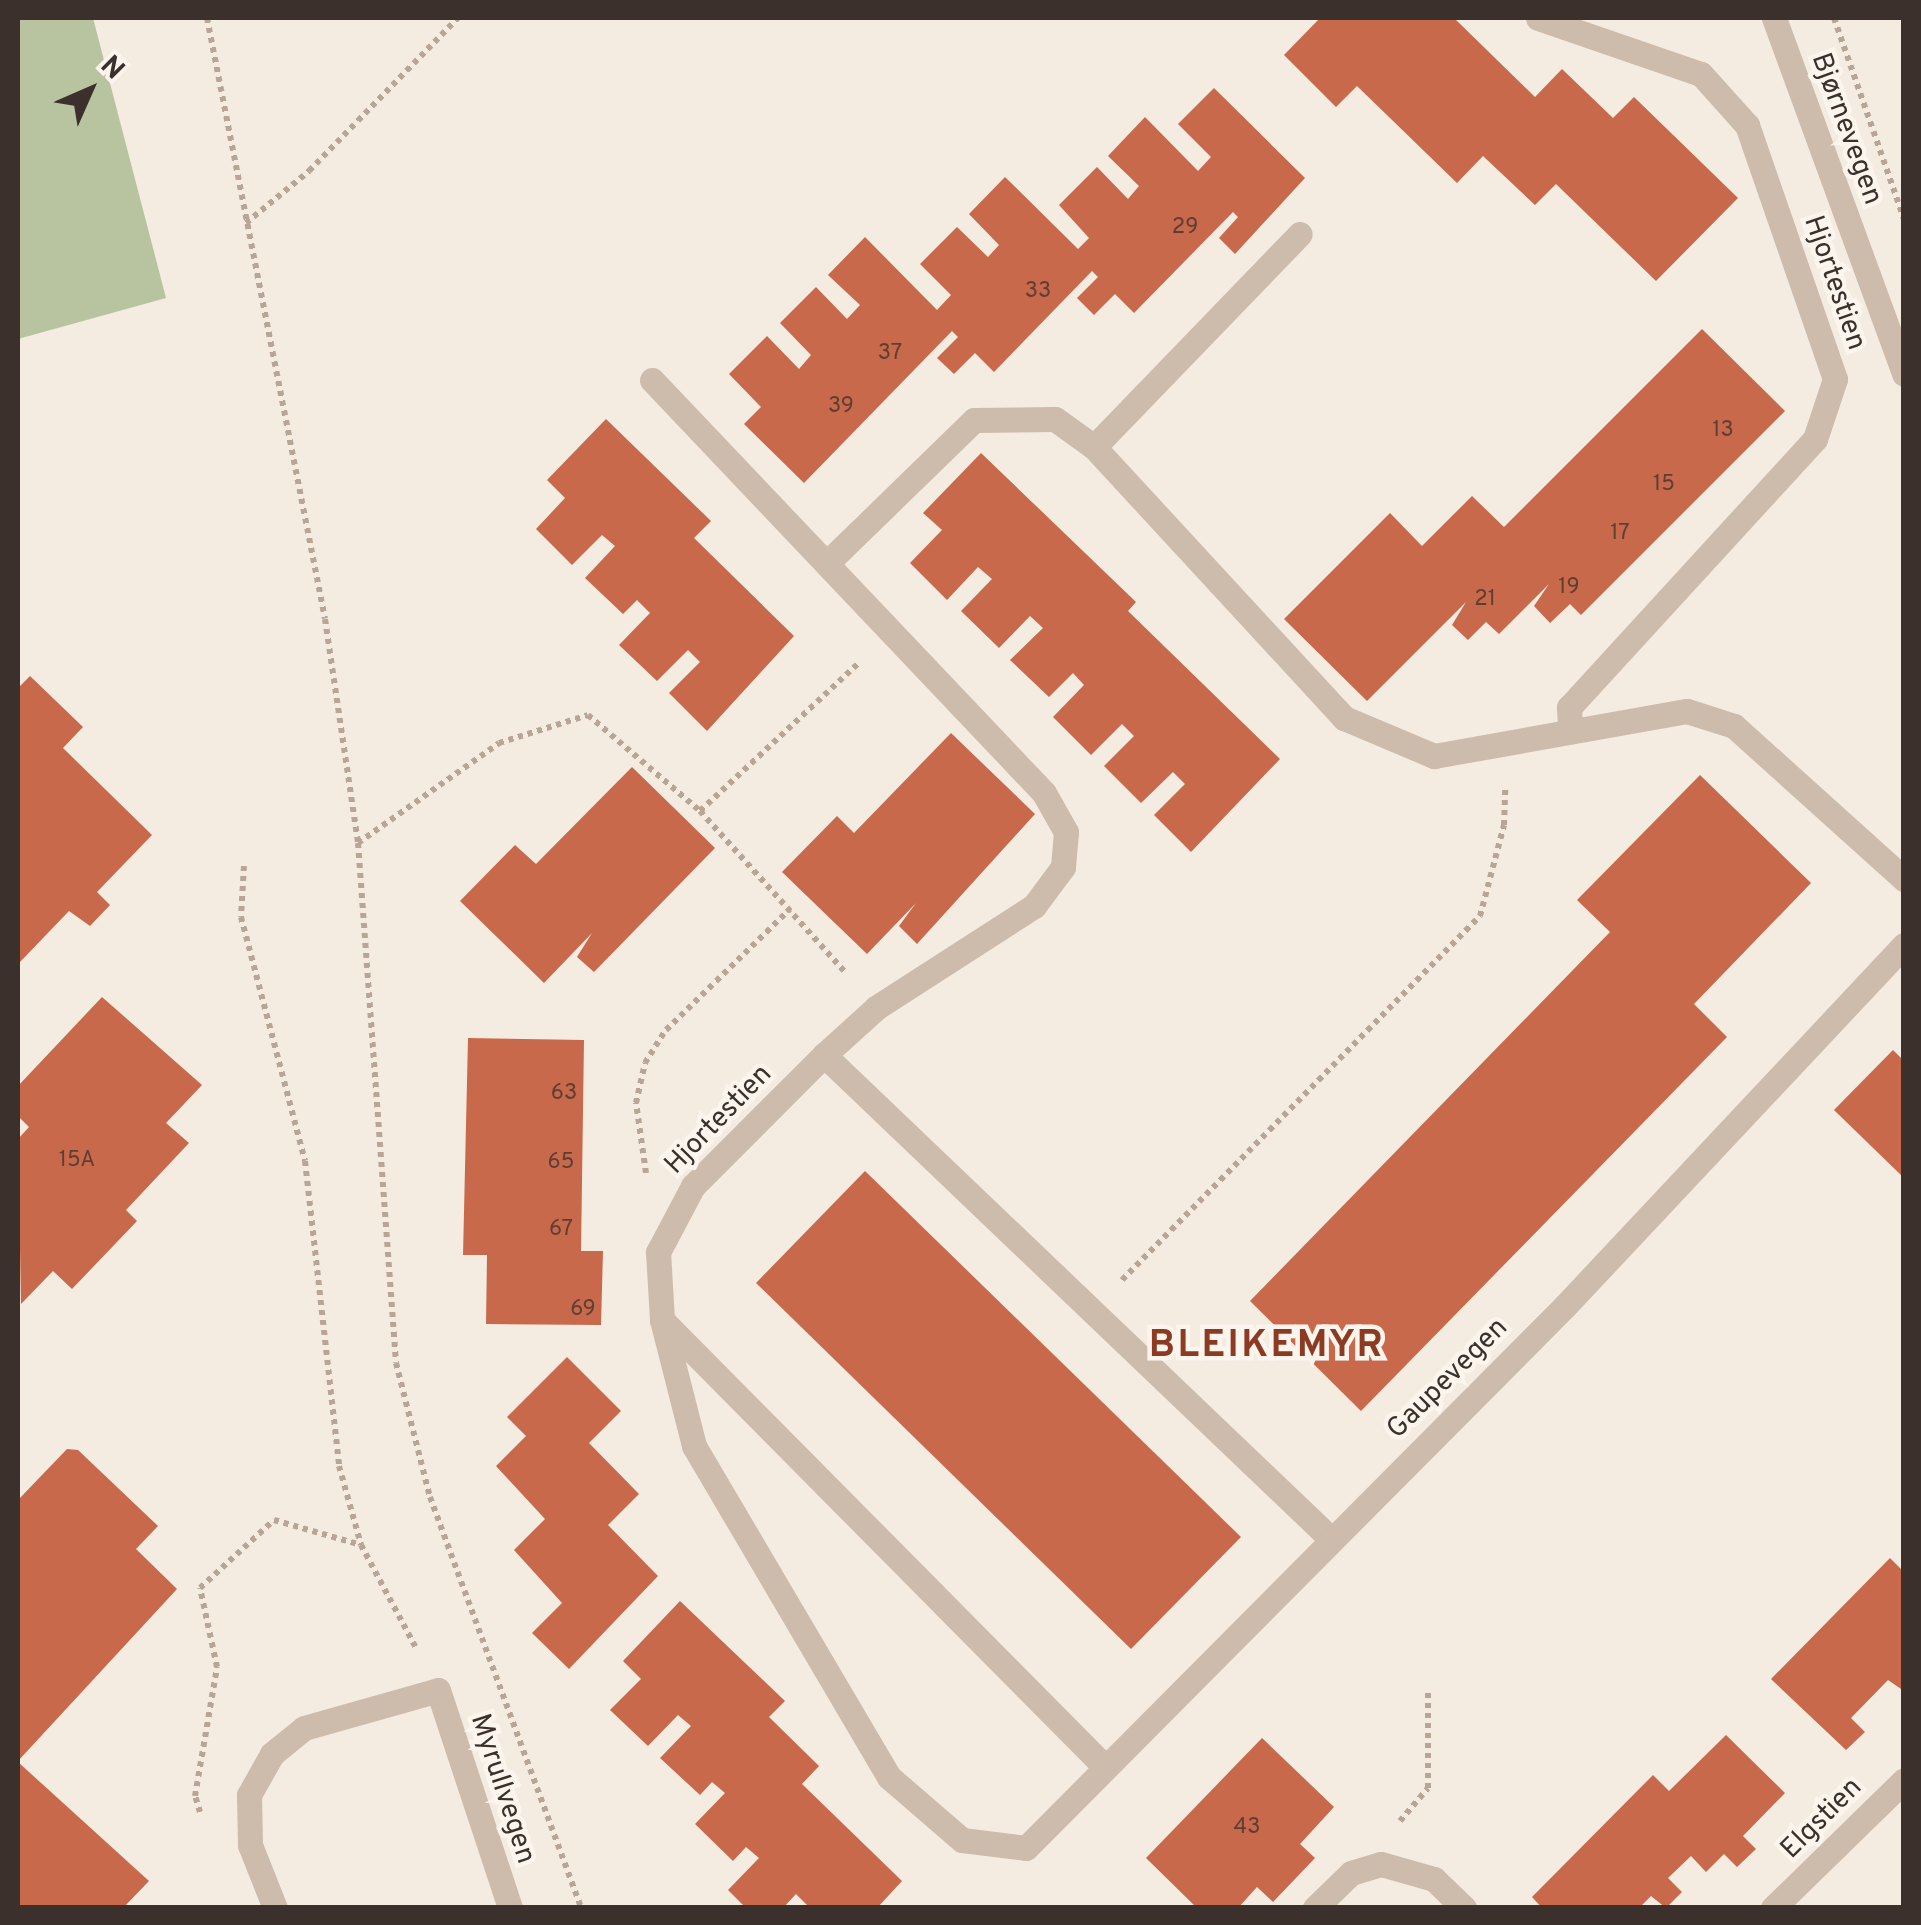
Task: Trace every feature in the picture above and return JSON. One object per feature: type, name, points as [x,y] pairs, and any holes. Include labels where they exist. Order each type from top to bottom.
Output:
[{"type":"street","name":"Hjortestien","points":[[1538,18],[1702,74],[1747,124],[1835,378],[1815,438],[1569,706],[1570,730]]},
{"type":"street","name":"Bjørnevegen","points":[[1774,18],[1904,374]]},
{"type":"street","points":[[1094,447],[1300,234]]},
{"type":"street","name":"Hjortestien","points":[[652,380],[1044,792],[1066,832],[1064,867],[1034,906],[876,1008],[824,1055],[692,1186],[670,1219],[658,1252],[662,1320],[694,1446],[889,1777],[962,1840],[1026,1848]]},
{"type":"street","points":[[827,563],[974,420],[1056,419],[1094,447],[1344,718],[1434,756],[1687,711],[1734,726],[1904,879]]},
{"type":"street","name":"Gaupevegen","points":[[1026,1848],[1329,1538],[1895,977],[1904,945]]},
{"type":"street","points":[[824,1055],[1329,1538]]},
{"type":"street","points":[[662,1320],[1104,1766]]},
{"type":"street","points":[[275,1908],[250,1845],[249,1795],[272,1754],[304,1728],[438,1690]]},
{"type":"street","name":"Myrullvegen","points":[[438,1690],[510,1908]]},
{"type":"street","name":"Elgstien","points":[[1782,1905],[1904,1780]]},
{"type":"street","points":[[1315,1908],[1351,1873],[1382,1864],[1434,1879],[1464,1908]]},
{"type":"path","points":[[207,18],[325,619],[358,843],[396,1364],[430,1497],[581,1908]]},
{"type":"path","points":[[246,222],[309,172],[458,18]]},
{"type":"path","points":[[1834,18],[1904,218]]},
{"type":"path","points":[[700,812],[894,632]]},
{"type":"path","points":[[358,843],[499,743],[588,714],[700,812],[876,1008]]},
{"type":"path","points":[[1093,1309],[1480,916],[1504,825],[1506,742]]},
{"type":"path","points":[[244,866],[241,917],[305,1162],[339,1466],[361,1545],[438,1690]]},
{"type":"path","points":[[670,1219],[650,1195],[636,1103],[645,1063],[666,1030],[790,909]]},
{"type":"path","points":[[205,1830],[195,1796],[217,1667],[200,1588],[274,1520],[361,1545]]},
{"type":"path","points":[[1382,1864],[1396,1825],[1428,1788],[1428,1692]]},
{"type":"green space","points":[[18,18],[93,18],[166,298],[18,339]]},
{"type":"building","points":[[1320,18],[1454,18],[1535,97],[1562,69],[1613,118],[1634,97],[1738,198],[1656,281],[1556,184],[1535,205],[1483,156],[1457,183],[1357,86],[1336,107],[1284,55]]},
{"type":"building","points":[[1214,88],[1305,178],[1235,254],[1219,238],[1238,217],[1233,212],[1134,313],[1115,294],[1094,315],[1077,298],[1098,277],[1092,271],[994,372],[975,353],[954,374],[937,358],[958,337],[952,331],[804,483],[744,424],[761,407],[729,374],[767,336],[799,369],[811,355],[780,323],[816,287],[847,319],[860,305],[828,275],[865,237],[937,310],[951,295],[920,264],[957,227],[988,257],[999,245],[969,214],[1005,177],[1078,249],[1089,238],[1059,205],[1097,167],[1128,199],[1139,186],[1108,156],[1145,117],[1198,171],[1211,157],[1178,124]]},
{"type":"building","points":[[1702,329],[1785,411],[1581,615],[1570,604],[1550,623],[1534,606],[1549,584],[1499,634],[1486,622],[1468,640],[1452,625],[1466,602],[1367,701],[1284,619],[1390,513],[1422,546],[1472,496],[1504,527]]},
{"type":"building","points":[[606,419],[711,521],[694,538],[794,636],[707,731],[669,693],[700,662],[688,650],[657,681],[619,645],[650,613],[637,600],[623,614],[585,578],[615,546],[602,535],[572,565],[536,529],[565,498],[547,480]]},
{"type":"building","points":[[981,453],[1136,602],[1128,611],[1280,759],[1191,852],[1154,815],[1185,784],[1173,772],[1141,803],[1104,766],[1134,736],[1122,724],[1091,755],[1053,717],[1084,685],[1073,673],[1049,697],[1010,660],[1043,628],[1030,616],[999,648],[961,611],[992,579],[978,567],[947,600],[910,563],[942,530],[923,513]]},
{"type":"building","points":[[30,676],[83,727],[63,748],[152,835],[97,892],[110,905],[90,926],[69,911],[20,962],[18,688]]},
{"type":"building","points":[[951,733],[1035,814],[917,944],[899,926],[916,903],[867,954],[782,872],[837,816],[854,833]]},
{"type":"building","points":[[632,767],[715,848],[594,972],[577,957],[592,933],[544,983],[460,901],[515,845],[536,864]]},
{"type":"building","points":[[1700,775],[1811,883],[1694,1004],[1727,1037],[1361,1411],[1250,1301],[1610,932],[1577,900]]},
{"type":"building","points":[[102,997],[202,1085],[166,1123],[189,1143],[126,1210],[137,1221],[72,1289],[53,1271],[21,1304],[18,1139],[29,1127],[18,1116],[18,1086]]},
{"type":"building","points":[[468,1038],[584,1040],[581,1251],[603,1251],[601,1325],[486,1324],[487,1255],[463,1255]]},
{"type":"building","points":[[1893,1050],[1904,1061],[1904,1178],[1834,1110]]},
{"type":"building","points":[[865,1171],[1241,1537],[1131,1649],[756,1283]]},
{"type":"building","points":[[567,1357],[621,1411],[589,1443],[639,1494],[608,1525],[658,1576],[569,1669],[532,1633],[562,1603],[514,1550],[545,1519],[496,1466],[526,1436],[507,1417]]},
{"type":"building","points":[[67,1449],[78,1450],[158,1526],[136,1549],[177,1589],[18,1761],[18,1500]]},
{"type":"building","points":[[1890,1558],[1904,1572],[1904,1691],[1888,1680],[1851,1718],[1865,1732],[1846,1750],[1771,1679]]},
{"type":"building","points":[[680,1601],[785,1701],[769,1717],[819,1766],[802,1784],[902,1881],[877,1908],[810,1908],[796,1894],[783,1908],[746,1908],[728,1890],[759,1858],[746,1847],[733,1861],[695,1824],[725,1793],[712,1782],[700,1795],[660,1758],[691,1726],[678,1715],[648,1746],[610,1710],[641,1679],[623,1661]]},
{"type":"building","points":[[1726,1735],[1785,1793],[1743,1836],[1756,1849],[1737,1867],[1724,1854],[1706,1872],[1691,1856],[1668,1878],[1682,1892],[1666,1908],[1651,1896],[1639,1908],[1542,1908],[1532,1897],[1653,1775],[1669,1791]]},
{"type":"building","points":[[1262,1738],[1334,1807],[1300,1844],[1315,1858],[1273,1902],[1257,1887],[1238,1908],[1197,1908],[1146,1858]]},
{"type":"building","points":[[18,1762],[149,1881],[123,1908],[18,1908]]},
{"type":"district","name":"BLEIKEMYR","points":[[1267,1347]]}]
